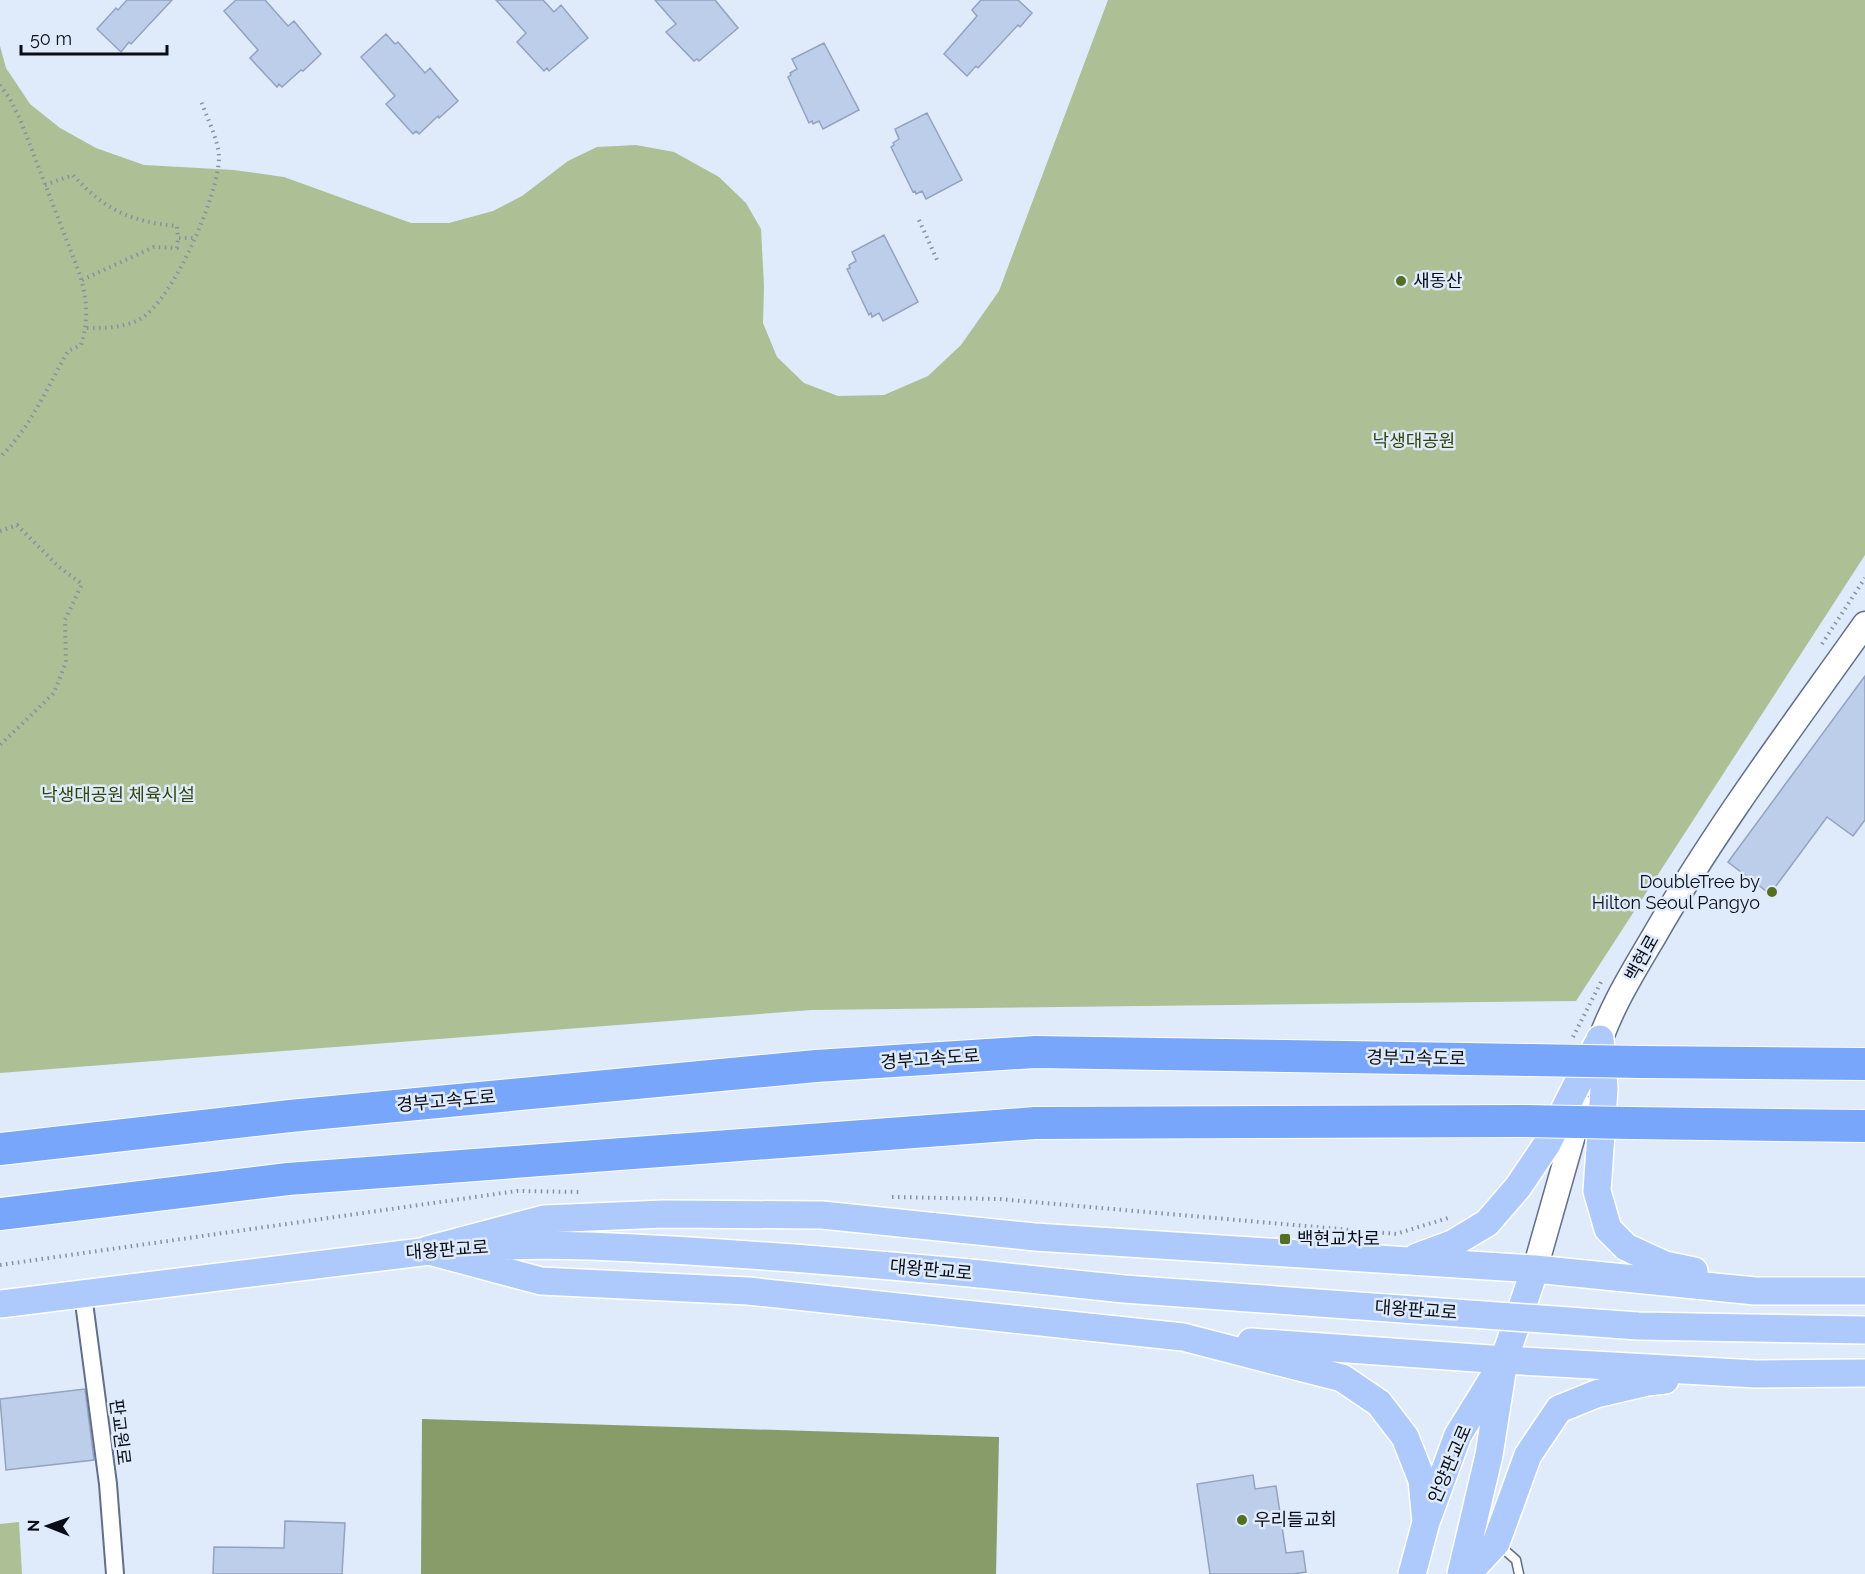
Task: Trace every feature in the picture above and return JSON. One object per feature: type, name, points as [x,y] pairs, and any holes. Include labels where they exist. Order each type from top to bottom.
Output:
[{"type":"highway","name":"경부고속도로","points":[[0,1149],[290,1116],[816,1066],[1023,1053],[1865,1064]]},
{"type":"highway","points":[[0,1214],[288,1179],[1035,1123],[1522,1121],[1865,1126]]},
{"type":"main road","name":"백현로","points":[[1534,1269],[1600,1039],[1622,993],[1679,892],[1735,808],[1865,624]]},
{"type":"main road","points":[[1407,1261],[1452,1244],[1487,1222],[1518,1187],[1547,1144],[1600,1039]]},
{"type":"main road","points":[[1600,1039],[1604,1089],[1597,1191],[1608,1229],[1626,1247],[1665,1265],[1701,1273],[1755,1291]]},
{"type":"main road","points":[[428,1250],[544,1219],[664,1214],[822,1215],[1035,1237],[1534,1269],[1755,1291],[1865,1291]]},
{"type":"main road","name":"대왕판교로","points":[[0,1304],[428,1250],[542,1244],[768,1255],[1124,1289],[1626,1325],[1865,1330]]},
{"type":"main road","points":[[428,1250],[541,1281],[748,1291],[1184,1337],[1504,1360],[1756,1374]]},
{"type":"main road","name":"안양판교로","points":[[1461,1574],[1489,1455],[1504,1360],[1534,1269]]},
{"type":"main road","points":[[1184,1337],[1342,1378],[1379,1403],[1405,1437],[1422,1480],[1426,1522]]},
{"type":"main road","name":"안양판교로","points":[[1412,1574],[1426,1522],[1458,1436],[1504,1360]]},
{"type":"main road","points":[[1467,1574],[1496,1543],[1528,1455],[1558,1409],[1596,1394],[1647,1382],[1756,1374],[1865,1373]]},
{"type":"street","name":"판교원로","points":[[83,1295],[108,1484],[115,1574]]},
{"type":"lane","points":[[1496,1543],[1516,1560],[1519,1574]]},
{"type":"path","points":[[0,86],[10,99],[20,119],[82,280],[86,293],[87,328],[81,345],[68,351],[23,428],[0,457]]},
{"type":"path","points":[[87,328],[121,326],[140,319],[154,308],[167,290],[195,238],[214,188],[219,161],[218,148],[201,101]]},
{"type":"path","points":[[45,185],[73,176],[85,188],[123,214],[145,222],[177,226],[177,248],[154,247],[82,280]]},
{"type":"path","points":[[919,220],[938,262]]},
{"type":"path","points":[[178,238],[195,238]]},
{"type":"path","points":[[0,531],[17,525],[60,567],[82,584],[65,620],[66,662],[54,693],[0,745]]},
{"type":"green space","name":"낙생대공원","points":[[1108,0],[1865,0],[1865,555],[1576,1001],[811,1010],[0,1073],[0,46],[6,68],[30,104],[60,128],[96,148],[144,165],[234,170],[284,177],[411,223],[449,223],[493,211],[522,196],[568,161],[597,147],[636,145],[674,152],[719,177],[746,203],[761,229],[763,323],[777,357],[804,383],[838,396],[884,395],[928,376],[961,345],[999,291]]},
{"type":"green space","points":[[19,1522],[22,1574],[0,1574],[0,1524]]},
{"type":"shaded area","points":[[422,1419],[999,1437],[996,1574],[421,1574]]},
{"type":"building","points":[[127,0],[172,0],[121,52],[97,29],[116,8],[118,10]]},
{"type":"building","points":[[236,0],[265,0],[288,26],[294,21],[321,54],[282,87],[279,84],[277,87],[250,58],[258,50],[224,11]]},
{"type":"building","points":[[496,0],[543,0],[554,12],[561,5],[588,38],[549,71],[547,68],[544,71],[517,42],[526,33]]},
{"type":"building","points":[[655,0],[715,0],[738,28],[699,61],[697,59],[694,61],[666,32],[676,24]]},
{"type":"building","points":[[981,0],[1018,0],[1032,13],[978,68],[976,66],[967,76],[944,54],[977,16],[972,10]]},
{"type":"building","points":[[386,34],[395,44],[398,42],[425,73],[430,68],[458,101],[419,134],[416,131],[413,134],[386,104],[395,96],[361,57]]},
{"type":"building","points":[[824,43],[859,110],[823,129],[819,121],[809,123],[788,77],[797,69],[792,59]]},
{"type":"building","points":[[927,113],[962,180],[926,199],[922,191],[916,194],[915,191],[913,192],[891,147],[899,139],[895,129]]},
{"type":"building","points":[[884,235],[918,302],[883,321],[879,313],[872,317],[871,313],[869,315],[847,269],[856,261],[852,252]]},
{"type":"building","points":[[1865,676],[1865,820],[1853,836],[1827,817],[1770,894],[1728,862]]},
{"type":"building","points":[[85,1389],[94,1460],[6,1470],[0,1399]]},
{"type":"building","name":"우리들교회","points":[[1253,1475],[1255,1489],[1276,1486],[1286,1553],[1303,1551],[1306,1572],[1210,1574],[1197,1484]]},
{"type":"building","points":[[285,1521],[345,1523],[342,1574],[213,1574],[214,1547],[284,1548]]},
{"type":"place","name":"새동산","points":[[1401,281]]},
{"type":"place","name":"DoubleTree by Hilton Seoul Pangyo","points":[[1772,892]]},
{"type":"place","name":"백현교차로","points":[[1285,1239]]},
{"type":"place","name":"우리들교회","points":[[1242,1520]]},
{"type":"park label","name":"낙생대공원 체육시설","points":[[118,795]]}]
